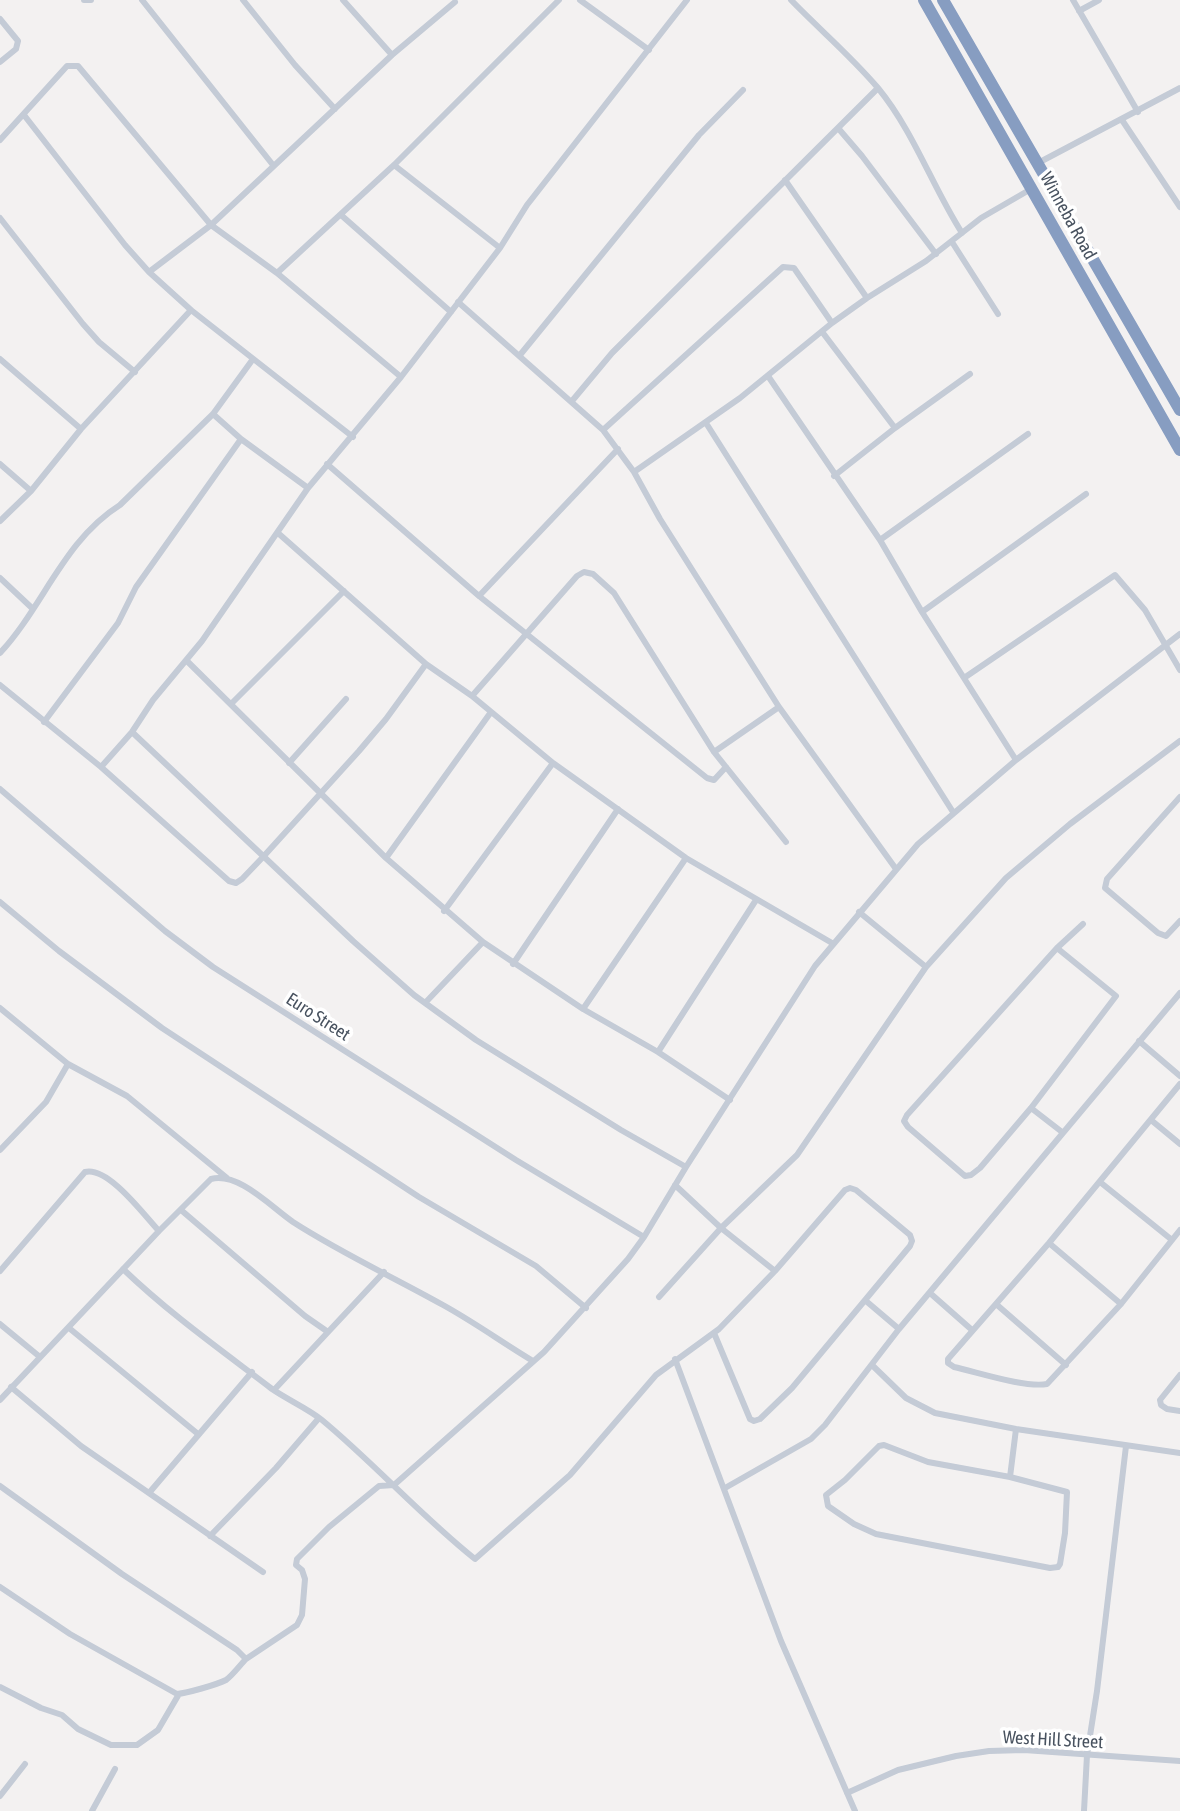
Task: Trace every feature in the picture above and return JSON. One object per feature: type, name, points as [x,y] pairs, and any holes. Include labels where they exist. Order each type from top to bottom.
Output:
[{"type":"highway","name":"Winneba Road","points":[[924,0],[1180,450]]},
{"type":"highway","name":"Winneba Road","points":[[943,0],[1180,410]]},
{"type":"highway","points":[[1073,263],[1090,255]]},
{"type":"street","points":[[84,0],[92,0]]},
{"type":"street","points":[[142,0],[273,165]]},
{"type":"street","points":[[243,0],[295,65],[335,109]]},
{"type":"street","points":[[343,0],[392,55]]},
{"type":"street","points":[[276,273],[394,165],[559,0]]},
{"type":"street","points":[[580,0],[649,50]]},
{"type":"street","points":[[791,0],[878,88],[908,131],[944,204],[962,233]]},
{"type":"street","points":[[1073,0],[1138,112]]},
{"type":"street","points":[[1079,11],[1099,0]]},
{"type":"street","points":[[149,272],[211,225],[392,55],[455,1]]},
{"type":"street","points":[[101,767],[187,661],[308,488],[401,377],[500,247],[527,205],[649,50],[683,2]]},
{"type":"street","points":[[0,19],[18,41],[16,50],[0,62]]},
{"type":"street","points":[[0,139],[67,66],[78,66],[211,225],[276,273],[401,377]]},
{"type":"street","points":[[572,401],[612,354],[878,88]]},
{"type":"street","points":[[1038,163],[1180,88]]},
{"type":"street","points":[[520,355],[699,135],[743,90]]},
{"type":"street","points":[[24,115],[149,272],[191,310],[353,437]]},
{"type":"street","points":[[1122,120],[1180,207]]},
{"type":"street","points":[[838,128],[936,254]]},
{"type":"street","points":[[394,165],[500,247]]},
{"type":"street","points":[[785,180],[867,298]]},
{"type":"street","points":[[634,472],[706,423],[867,298],[936,254],[981,218],[1033,188]]},
{"type":"street","points":[[341,215],[451,312]]},
{"type":"street","points":[[0,218],[83,324],[99,342],[135,372]]},
{"type":"street","points":[[952,242],[999,314]]},
{"type":"street","points":[[603,430],[783,267],[794,268],[832,323]]},
{"type":"street","points":[[458,302],[572,401],[603,430],[618,449],[779,707],[896,869]]},
{"type":"street","points":[[0,521],[31,491],[81,429],[191,310]]},
{"type":"street","points":[[823,333],[895,428]]},
{"type":"street","points":[[0,359],[81,429]]},
{"type":"street","points":[[0,653],[13,639],[58,568],[106,514],[120,505],[213,414],[253,359]]},
{"type":"street","points":[[834,475],[970,374]]},
{"type":"street","points":[[768,376],[880,540],[922,612],[1016,760]]},
{"type":"street","points":[[213,414],[240,439],[308,488]]},
{"type":"street","points":[[706,423],[953,813]]},
{"type":"street","points":[[880,540],[1028,434]]},
{"type":"street","points":[[44,722],[118,624],[136,587],[240,439]]},
{"type":"street","points":[[479,596],[618,449]]},
{"type":"street","points":[[0,464],[31,491]]},
{"type":"street","points":[[327,464],[479,596],[709,780],[714,780],[726,767]]},
{"type":"street","points":[[922,612],[1086,494]]},
{"type":"street","points":[[278,533],[426,664],[472,696],[554,763],[687,858],[832,943]]},
{"type":"street","points":[[472,696],[578,576],[584,572],[593,574],[614,593],[714,752],[786,842]]},
{"type":"street","points":[[964,678],[1115,575],[1145,610],[1180,670]]},
{"type":"street","points":[[0,578],[33,609]]},
{"type":"street","points":[[231,704],[344,591]]},
{"type":"street","points":[[0,1587],[70,1634],[179,1693],[190,1693],[202,1686],[226,1679],[246,1659],[296,1625],[302,1615],[305,1579],[302,1570],[296,1565],[297,1559],[379,1486],[394,1485],[533,1361],[586,1308],[644,1237],[815,966],[918,844],[1016,760],[1180,634]]},
{"type":"street","points":[[187,661],[386,858],[444,911],[513,964],[730,1100]]},
{"type":"street","points":[[0,685],[101,767],[229,881],[236,883],[263,857],[386,719],[426,664]]},
{"type":"street","points":[[289,763],[346,699]]},
{"type":"street","points":[[714,752],[779,707]]},
{"type":"street","points":[[386,858],[491,712]]},
{"type":"street","points":[[132,732],[353,941],[425,1003],[476,1040],[686,1167]]},
{"type":"street","points":[[659,1297],[721,1228],[797,1155],[926,967],[1006,878],[1070,824],[1180,741]]},
{"type":"street","points":[[444,911],[554,763]]},
{"type":"street","name":"Euro Street","points":[[0,789],[165,931],[214,967],[516,1160],[644,1237]]},
{"type":"street","points":[[1180,797],[1107,879],[1105,888],[1158,933],[1166,936],[1180,921]]},
{"type":"street","points":[[513,964],[618,810]]},
{"type":"street","points":[[583,1009],[687,858]]},
{"type":"street","points":[[657,1052],[756,900]]},
{"type":"street","points":[[0,902],[59,951],[162,1028],[419,1197],[536,1266],[586,1308]]},
{"type":"street","points":[[859,912],[926,967]]},
{"type":"street","points":[[1057,948],[1116,996],[1031,1108],[980,1168],[965,1176],[904,1121],[1057,948],[1083,925]]},
{"type":"street","points":[[425,1003],[483,942]]},
{"type":"street","points":[[725,1488],[811,1439],[832,1417],[899,1329],[1180,993]]},
{"type":"street","points":[[0,1008],[68,1064],[127,1096],[227,1178]]},
{"type":"street","points":[[0,1024],[7,1015]]},
{"type":"street","points":[[1139,1041],[1180,1076]]},
{"type":"street","points":[[0,1150],[46,1102],[68,1064]]},
{"type":"street","points":[[1180,1084],[1049,1243],[972,1330],[948,1359],[948,1363],[954,1367],[1040,1385],[1047,1384],[1121,1304],[1180,1230]]},
{"type":"street","points":[[1031,1108],[1062,1132]]},
{"type":"street","points":[[1151,1120],[1180,1144]]},
{"type":"street","points":[[0,1271],[85,1172],[92,1170],[111,1181],[159,1231]]},
{"type":"street","points":[[0,1400],[211,1179],[227,1178],[237,1181],[293,1222],[447,1307],[533,1361]]},
{"type":"street","points":[[1100,1182],[1172,1240]]},
{"type":"street","points":[[675,1185],[721,1228],[775,1271]]},
{"type":"street","points":[[123,1269],[210,1344],[274,1390],[319,1418],[394,1485],[437,1528],[475,1559],[570,1475],[637,1395],[675,1359],[714,1333],[775,1271],[845,1190],[856,1190],[910,1235],[912,1241],[866,1301],[776,1406],[760,1419],[750,1419],[714,1333]]},
{"type":"street","points":[[181,1209],[305,1316],[328,1332]]},
{"type":"street","points":[[1049,1243],[1121,1304]]},
{"type":"street","points":[[274,1390],[384,1272]]},
{"type":"street","points":[[930,1293],[972,1330]]},
{"type":"street","points":[[866,1301],[899,1329]]},
{"type":"street","points":[[996,1304],[1066,1365]]},
{"type":"street","points":[[0,1324],[40,1357]]},
{"type":"street","points":[[69,1328],[198,1434]]},
{"type":"street","points":[[675,1359],[781,1641],[855,1811]]},
{"type":"street","points":[[873,1366],[906,1398],[935,1413],[1016,1429],[1180,1453]]},
{"type":"street","points":[[149,1493],[252,1373]]},
{"type":"street","points":[[1180,1375],[1160,1400],[1161,1405],[1167,1409],[1180,1411]]},
{"type":"street","points":[[12,1387],[81,1446],[262,1572]]},
{"type":"street","points":[[210,1536],[276,1468],[319,1418]]},
{"type":"street","points":[[1010,1478],[1016,1429]]},
{"type":"street","points":[[884,1445],[928,1462],[1010,1478],[1067,1492],[1065,1533],[1058,1567],[876,1534],[854,1524],[828,1506],[825,1500],[825,1495],[845,1480],[879,1446],[884,1445]]},
{"type":"street","points":[[1084,1811],[1087,1755],[1126,1446]]},
{"type":"street","points":[[0,1486],[122,1574],[237,1650],[246,1659]]},
{"type":"street","points":[[0,1687],[41,1708],[62,1715],[78,1729],[111,1745],[137,1745],[158,1730],[179,1693]]},
{"type":"street","name":"West Hill Street","points":[[847,1793],[898,1770],[989,1751],[1024,1750],[1180,1761]]},
{"type":"street","points":[[0,1796],[25,1763]]},
{"type":"street","points":[[92,1811],[115,1769]]}]
